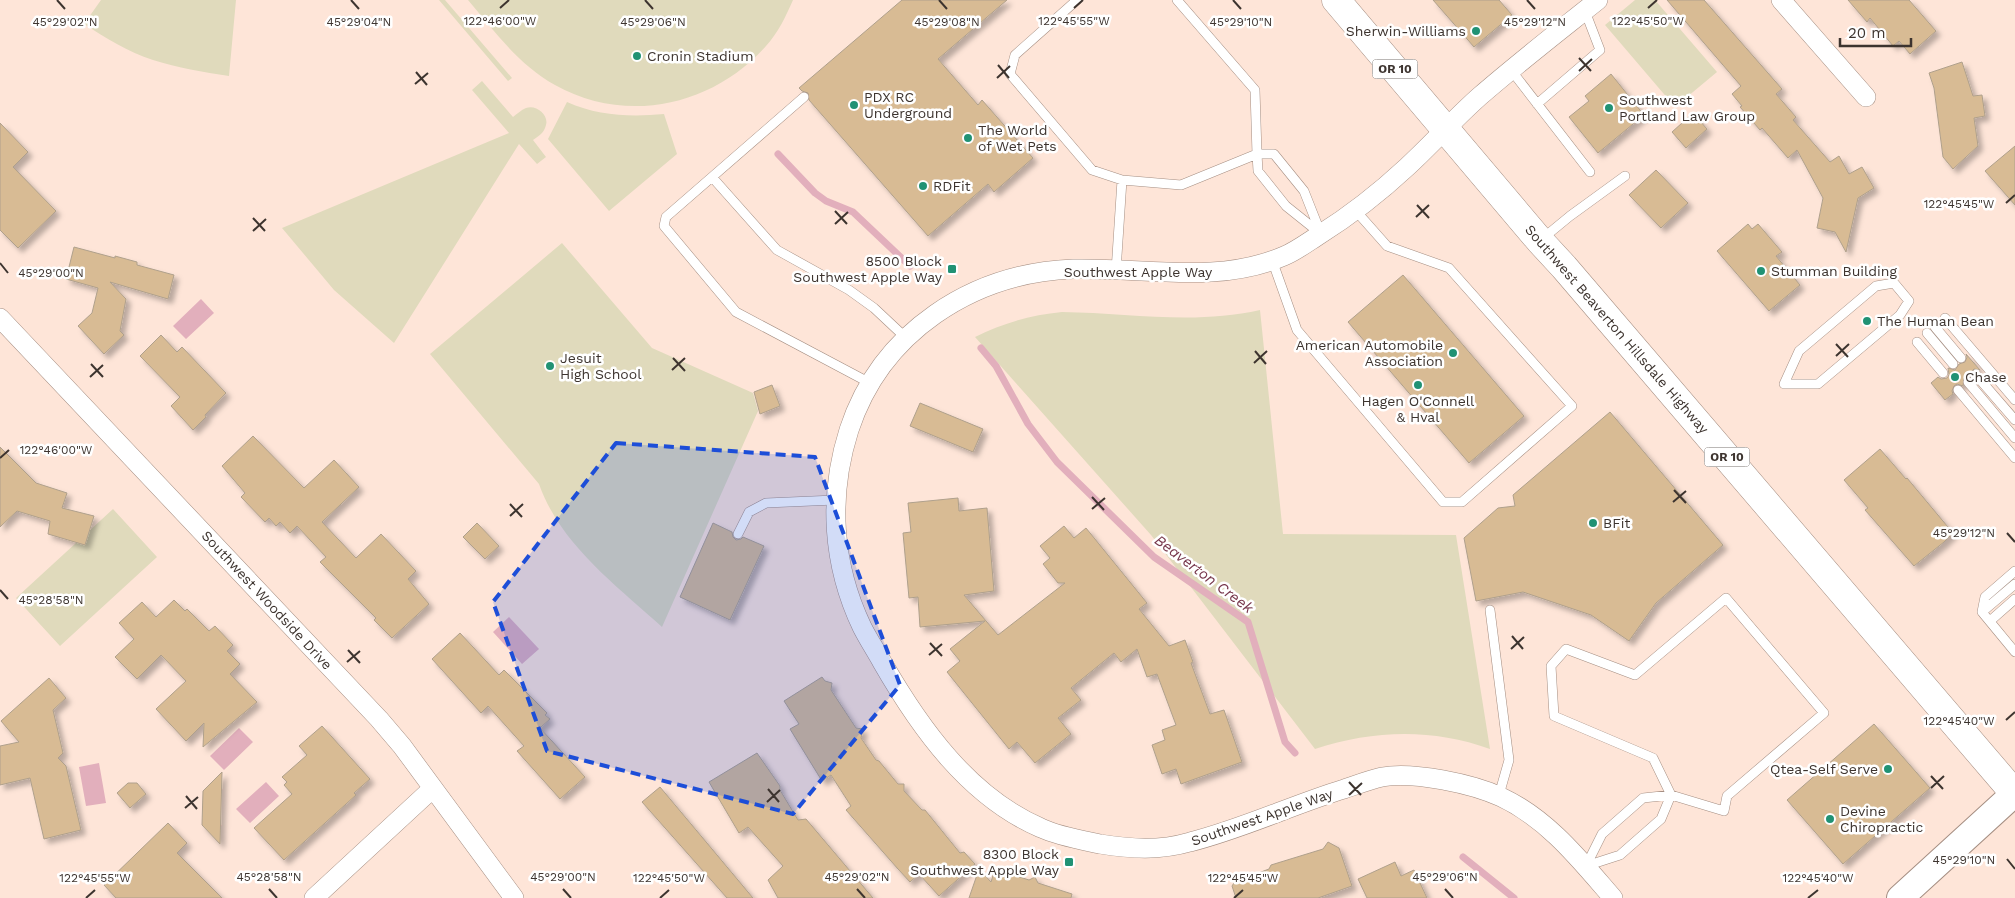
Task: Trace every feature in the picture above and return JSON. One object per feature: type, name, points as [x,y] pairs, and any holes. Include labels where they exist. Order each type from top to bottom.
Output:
[{"type":"main road","name":"Southwest Beaverton Hillsdale Highway","points":[[1336,0],[1540,241],[2015,793]]},
{"type":"street","points":[[1780,0],[1866,97]]},
{"type":"street","name":"Southwest Apple Way","points":[[1591,5],[1478,97],[1409,165],[1356,211],[1286,256],[1230,272],[1177,274],[1071,269],[1015,278],[956,301],[932,314],[882,364],[855,413],[845,443],[835,492],[835,531],[842,570],[861,626],[892,680],[928,735],[974,785],[1009,810],[1042,829],[1093,842],[1143,850],[1186,844],[1386,776],[1417,777],[1455,782],[1499,795],[1528,812],[1561,838],[1613,898]]},
{"type":"street","name":"Southwest Woodside Drive","points":[[0,318],[379,719],[402,746],[514,898]]},
{"type":"street","points":[[314,898],[432,789]]},
{"type":"street","points":[[1900,898],[2015,793]]},
{"type":"lane","points":[[1077,0],[1015,55],[1010,74],[1092,170],[1122,180],[1181,185],[1257,154],[1274,154],[1304,192],[1321,234]]},
{"type":"lane","points":[[1177,0],[1255,90],[1258,171],[1286,206],[1321,234]]},
{"type":"lane","points":[[1538,104],[1600,50],[1591,5]]},
{"type":"lane","points":[[1511,70],[1590,172]]},
{"type":"lane","points":[[804,97],[666,217],[664,226],[736,312],[870,383]]},
{"type":"lane","points":[[1540,241],[1570,216],[1625,176]]},
{"type":"lane","points":[[712,177],[777,250],[849,290],[874,308],[906,338]]},
{"type":"lane","points":[[1116,271],[1122,180]]},
{"type":"lane","points":[[1272,260],[1297,330],[1443,502],[1462,502],[1572,406],[1449,268],[1387,246],[1356,211]]},
{"type":"lane","points":[[1894,283],[1909,300],[1900,315],[1818,384],[1784,384],[1799,351],[1876,286],[1894,283]]},
{"type":"lane","points":[[1946,318],[2015,400]]},
{"type":"lane","points":[[1935,327],[1961,358]]},
{"type":"lane","points":[[1927,333],[1953,364]]},
{"type":"lane","points":[[1917,342],[1943,373]]},
{"type":"lane","points":[[1976,375],[2015,420]]},
{"type":"lane","points":[[1968,382],[2015,438]]},
{"type":"lane","points":[[1958,390],[2015,458]]},
{"type":"lane","points":[[738,534],[749,512],[766,503],[835,500]]},
{"type":"lane","points":[[1982,612],[1985,597],[2015,571]]},
{"type":"lane","points":[[1982,612],[2015,584]]},
{"type":"lane","points":[[1586,866],[1602,834],[1643,798],[1671,795],[1724,811],[1728,796],[1824,712],[1726,598],[1635,675],[1566,649],[1551,666],[1554,716],[1653,758],[1671,795],[1661,820],[1620,855],[1586,866]]},
{"type":"lane","points":[[1990,621],[2015,599]]},
{"type":"lane","points":[[1490,610],[1510,760],[1499,795]]},
{"type":"lane","points":[[1982,612],[2015,652]]},
{"type":"highlighted area","points":[[616,443],[815,457],[900,685],[793,814],[547,751],[493,602]]},
{"type":"shaded area","points":[[101,0],[236,0],[229,76],[181,68],[153,60],[109,39],[84,24]]},
{"type":"shaded area","points":[[439,0],[445,0],[512,78],[508,81]]},
{"type":"shaded area","name":"Cronin Stadium","points":[[468,0],[793,0],[774,36],[745,67],[721,83],[695,95],[667,103],[639,106],[610,104],[582,97],[542,77],[530,68],[497,35]]},
{"type":"shaded area","points":[[1635,0],[1655,0],[1717,72],[1675,107],[1605,25]]},
{"type":"shaded area","points":[[482,81],[513,117],[530,107],[538,109],[544,114],[546,118],[545,128],[533,140],[546,157],[537,164],[519,144],[394,343],[334,290],[282,228],[509,133],[472,90]]},
{"type":"shaded area","points":[[567,102],[603,113],[664,114],[677,154],[609,211],[548,139]]},
{"type":"shaded area","points":[[562,243],[652,348],[753,393],[758,411],[662,627],[609,580],[575,545],[548,506],[539,484],[430,354]]},
{"type":"shaded area","points":[[201,299],[214,313],[186,339],[173,326]]},
{"type":"shaded area","points":[[1260,310],[1283,534],[1456,535],[1490,749],[1446,737],[1402,734],[1359,738],[1315,749],[1151,535],[975,337],[1017,320],[1062,312],[1162,317],[1211,317]]},
{"type":"shaded area","points":[[113,509],[157,557],[60,646],[16,598]]},
{"type":"shaded area","points":[[509,617],[539,649],[522,664],[493,632]]},
{"type":"shaded area","points":[[239,728],[253,742],[224,770],[210,756]]},
{"type":"shaded area","points":[[99,763],[106,803],[86,806],[79,767]]},
{"type":"shaded area","points":[[266,782],[279,796],[250,823],[236,809]]},
{"type":"building","points":[[902,0],[1007,0],[938,59],[978,105],[982,100],[1033,158],[994,192],[988,184],[928,236],[809,100],[808,93],[799,88]]},
{"type":"building","name":"Sherwin-Williams","points":[[1433,0],[1499,0],[1512,15],[1474,47]]},
{"type":"building","points":[[1667,0],[1704,0],[1782,89],[1776,94],[1796,117],[1793,120],[1830,162],[1839,156],[1849,174],[1862,167],[1874,188],[1858,198],[1846,252],[1835,232],[1817,228],[1823,198],[1797,150],[1788,158],[1762,128],[1760,130],[1740,107],[1742,106],[1732,94],[1741,86]]},
{"type":"building","points":[[1848,0],[1909,0],[1936,31],[1910,54],[1899,41],[1893,46],[1870,18],[1867,22]]},
{"type":"building","points":[[1962,62],[1973,96],[1982,95],[1985,116],[1974,118],[1978,146],[1953,169],[1943,157],[1934,88],[1929,73]]},
{"type":"building","name":"Southwest Portland Law Group","points":[[1611,74],[1644,115],[1598,153],[1569,117],[1589,101],[1585,96]]},
{"type":"building","points":[[1693,113],[1707,129],[1686,148],[1672,132]]},
{"type":"building","points":[[0,123],[28,152],[13,167],[56,211],[18,248],[0,230]]},
{"type":"building","points":[[2015,146],[2015,205],[1985,171]]},
{"type":"building","points":[[1656,170],[1688,203],[1661,228],[1629,195]]},
{"type":"building","name":"Stumman Building","points":[[1748,224],[1752,229],[1758,224],[1782,252],[1776,256],[1800,285],[1769,311],[1717,251]]},
{"type":"building","points":[[74,247],[137,262],[137,265],[174,275],[168,299],[110,282],[126,299],[120,331],[124,335],[104,354],[78,326],[92,313],[98,288],[66,279]]},
{"type":"building","points":[[1403,275],[1524,416],[1469,463],[1348,322]]},
{"type":"building","points":[[161,335],[177,352],[182,347],[226,393],[193,430],[171,406],[180,397],[140,356]]},
{"type":"building","points":[[1966,354],[1980,370],[1974,369],[1970,376],[1964,378],[1963,386],[1957,384],[1954,386],[1953,394],[1945,400],[1931,383],[1938,377],[1941,379],[1947,378],[1949,375],[1948,368],[1955,370],[1959,364],[1965,362]]},
{"type":"building","points":[[772,385],[780,406],[760,414],[754,392]]},
{"type":"building","points":[[920,403],[983,429],[973,452],[910,426]]},
{"type":"building","name":"BFit","points":[[1610,412],[1723,545],[1656,603],[1629,641],[1591,615],[1523,592],[1476,601],[1464,538],[1498,508],[1515,506],[1513,495]]},
{"type":"building","points":[[253,436],[304,488],[334,460],[359,487],[322,522],[356,558],[381,534],[416,571],[408,579],[429,604],[392,638],[374,620],[376,618],[320,562],[326,557],[297,526],[290,533],[280,522],[276,526],[269,518],[265,522],[241,497],[245,493],[222,466]]},
{"type":"building","points":[[0,447],[36,483],[67,493],[62,508],[94,516],[85,545],[48,534],[50,521],[17,511],[0,527]]},
{"type":"building","points":[[1880,449],[1953,533],[1914,566],[1865,510],[1868,508],[1844,480]]},
{"type":"building","points":[[958,498],[959,511],[987,508],[994,591],[964,595],[998,635],[1065,583],[1058,583],[1043,564],[1050,558],[1040,546],[1064,526],[1074,538],[1086,528],[1147,603],[1139,609],[1169,646],[1185,640],[1193,662],[1191,663],[1210,714],[1224,710],[1242,762],[1181,784],[1176,769],[1162,774],[1152,745],[1165,740],[1162,730],[1176,725],[1157,674],[1147,677],[1137,649],[1121,662],[1114,653],[1071,688],[1081,700],[1058,718],[1071,734],[1035,763],[1017,742],[1009,749],[947,672],[960,661],[950,649],[985,621],[920,627],[918,597],[909,598],[903,533],[911,532],[908,503]]},
{"type":"building","points":[[477,523],[499,546],[485,559],[463,537]]},
{"type":"building","points":[[713,523],[732,532],[736,540],[743,537],[764,546],[730,620],[680,597]]},
{"type":"building","points":[[174,600],[185,611],[187,609],[209,631],[215,626],[233,645],[227,651],[240,664],[230,674],[257,702],[203,747],[204,723],[186,741],[156,709],[186,681],[161,655],[137,679],[115,657],[134,639],[119,623],[142,602],[156,617]]},
{"type":"building","points":[[460,633],[499,675],[504,670],[547,713],[545,715],[550,719],[540,728],[585,777],[560,799],[517,751],[524,746],[488,706],[481,713],[432,659]]},
{"type":"building","points":[[822,677],[825,681],[832,683],[831,690],[856,728],[863,729],[861,738],[876,760],[879,761],[898,784],[904,784],[904,791],[922,810],[925,810],[960,853],[964,852],[975,864],[939,896],[919,874],[910,882],[898,869],[846,810],[851,806],[831,775],[822,781],[790,729],[799,724],[784,701]]},
{"type":"building","points":[[49,678],[66,698],[53,710],[63,753],[58,758],[66,766],[81,830],[44,839],[30,778],[0,785],[0,746],[19,742],[1,721]]},
{"type":"building","points":[[1874,724],[1930,788],[1843,864],[1787,800]]},
{"type":"building","points":[[322,726],[370,779],[354,793],[356,795],[284,860],[254,828],[292,794],[284,785],[287,782],[282,777],[307,755],[299,746]]},
{"type":"building","points":[[757,753],[780,786],[780,790],[798,820],[806,819],[873,898],[778,898],[768,880],[783,866],[748,827],[739,833],[709,782]]},
{"type":"building","points":[[222,772],[220,844],[202,825],[203,791]]},
{"type":"building","points":[[128,783],[137,783],[146,794],[130,808],[117,793]]},
{"type":"building","points":[[660,787],[753,898],[727,898],[642,802]]},
{"type":"building","points":[[168,823],[187,843],[177,853],[222,898],[116,898],[104,885]]},
{"type":"building","points":[[1328,842],[1339,848],[1352,886],[1318,898],[1236,898],[1232,886],[1239,875],[1245,878],[1269,869],[1271,865],[1323,849]]},
{"type":"building","points":[[1395,862],[1401,876],[1414,870],[1427,898],[1367,898],[1358,879]]},
{"type":"building","points":[[979,869],[991,882],[995,869],[1029,880],[1035,877],[1038,883],[1072,894],[1071,898],[969,898]]},
{"type":"waterway","name":"Beaverton Creek","points":[[778,154],[815,193],[826,201],[853,212],[910,266]]},
{"type":"waterway","name":"Beaverton Creek","points":[[981,348],[996,366],[1028,424],[1057,462],[1154,557],[1248,622],[1285,742],[1295,753]]},
{"type":"waterway","name":"Beaverton Creek","points":[[1463,857],[1514,898]]},
{"type":"place","name":"Sherwin-Williams","points":[[1476,31]]},
{"type":"place","name":"Cronin Stadium","points":[[637,56]]},
{"type":"place","name":"PDX RC Underground","points":[[854,105]]},
{"type":"place","name":"Southwest Portland Law Group","points":[[1609,108]]},
{"type":"place","name":"The World of Wet Pets","points":[[968,138]]},
{"type":"place","name":"RDFit","points":[[923,186]]},
{"type":"place","name":"8500 Block Southwest Apple Way","points":[[952,269]]},
{"type":"place","name":"Stumman Building","points":[[1761,271]]},
{"type":"place","name":"The Human Bean","points":[[1867,321]]},
{"type":"place","name":"American Automobile Association","points":[[1453,353]]},
{"type":"place","name":"Jesuit High School","points":[[550,366]]},
{"type":"place","name":"Chase","points":[[1955,377]]},
{"type":"place","name":"Hagen O'Connell & Hval","points":[[1418,385]]},
{"type":"place","name":"BFit","points":[[1593,523]]},
{"type":"place","name":"Qtea-Self Serve","points":[[1888,769]]},
{"type":"place","name":"Devine Chiropractic","points":[[1830,819]]},
{"type":"place","name":"8300 Block Southwest Apple Way","points":[[1069,862]]}]
